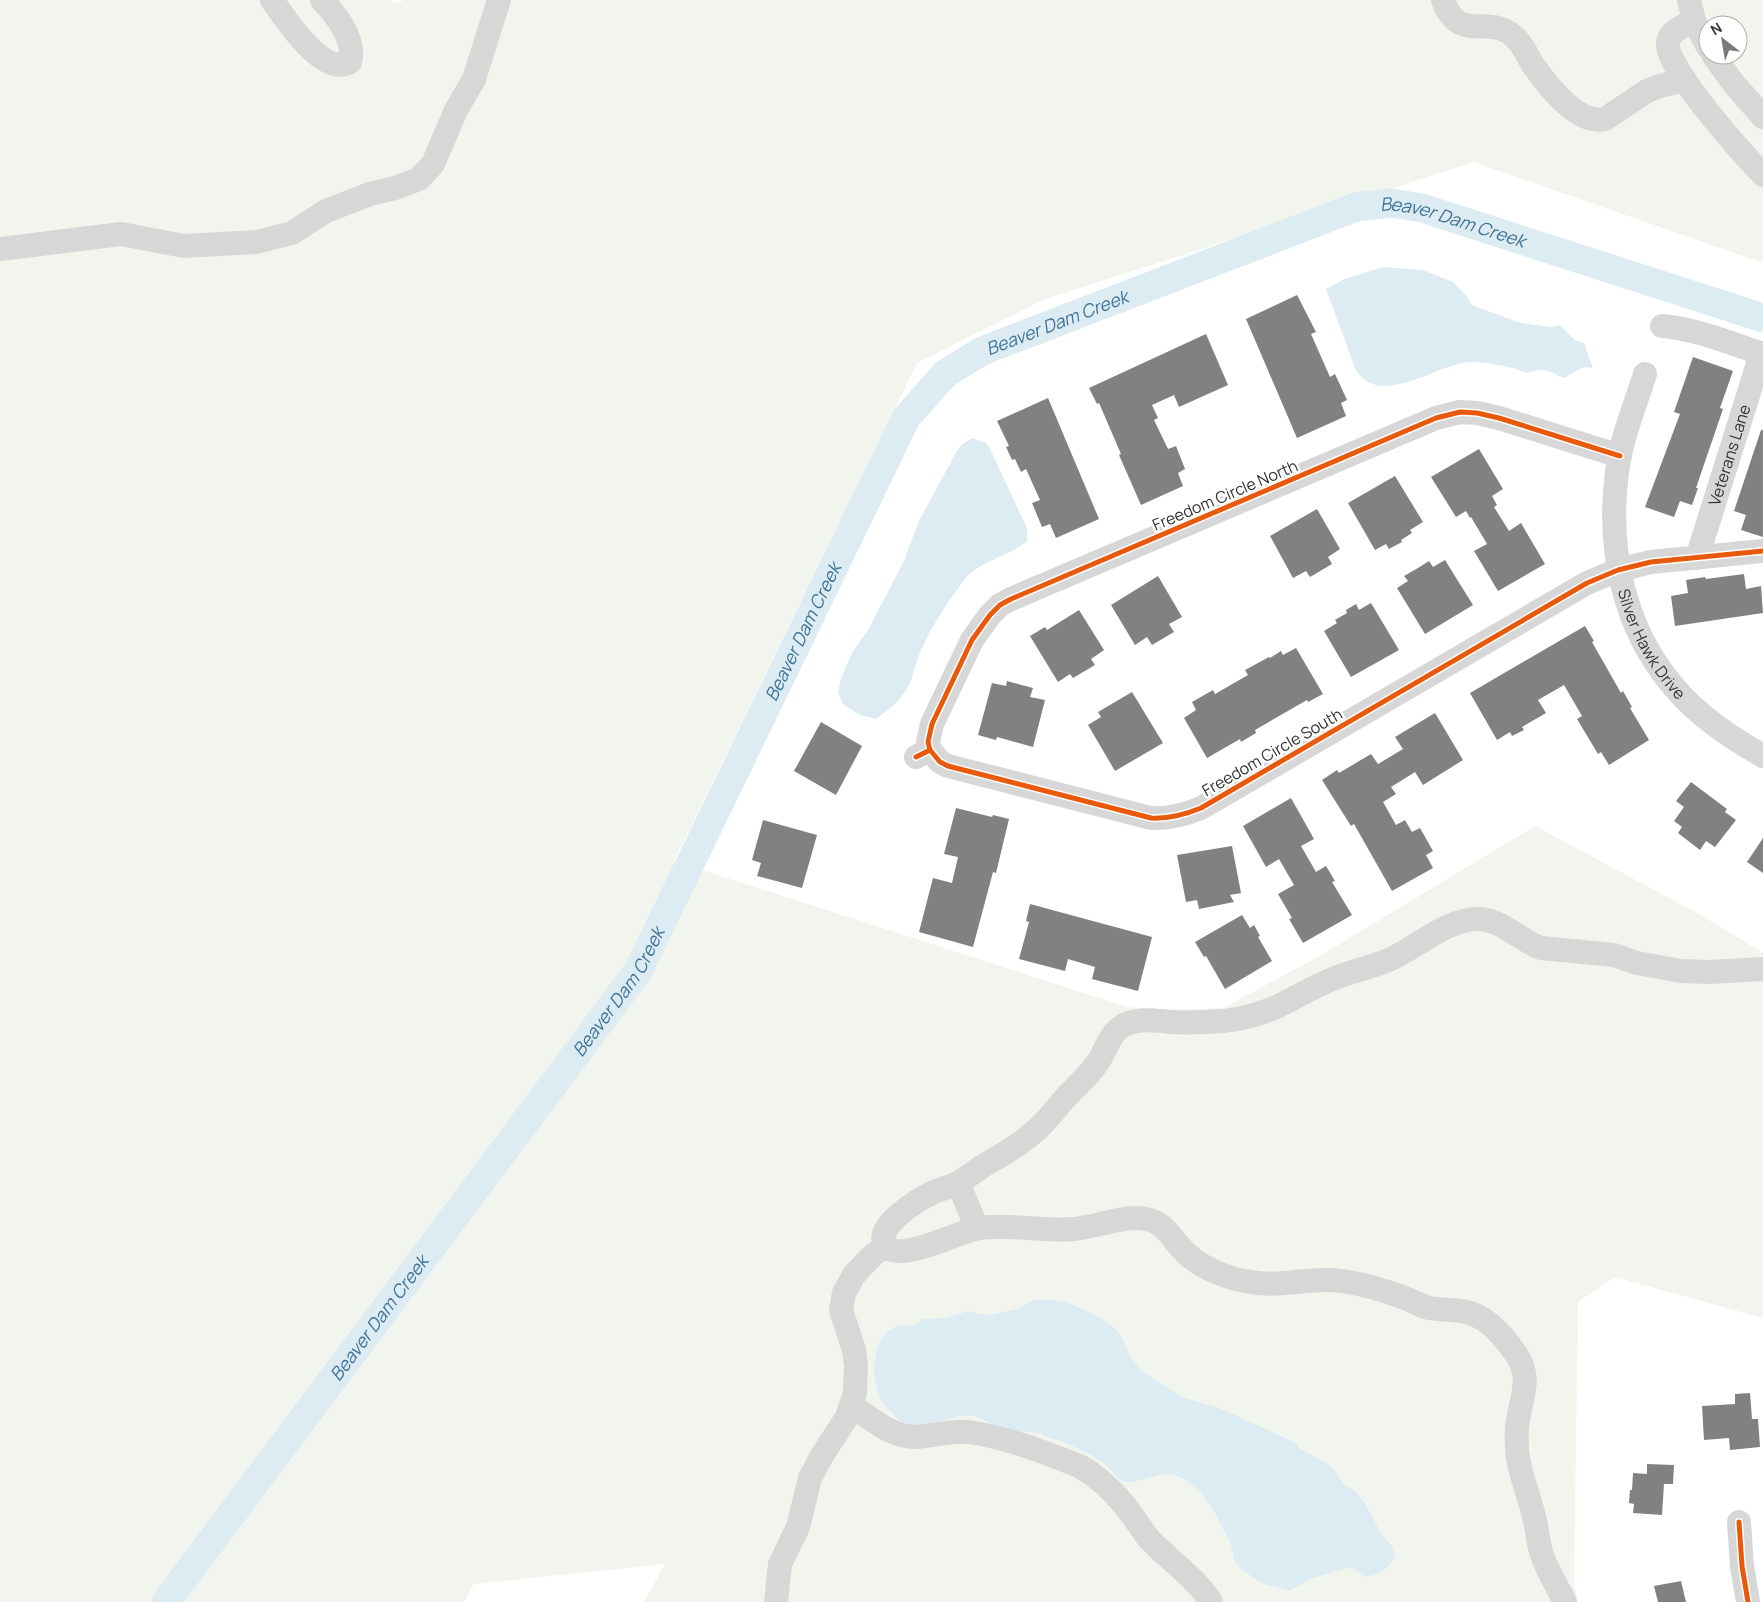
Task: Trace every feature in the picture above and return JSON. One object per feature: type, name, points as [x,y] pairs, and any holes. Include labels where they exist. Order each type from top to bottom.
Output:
[{"type":"street","points":[[272,0],[300,37],[316,53],[334,64],[346,64],[350,62],[351,58],[348,38],[338,19],[322,0]]},
{"type":"street","points":[[0,249],[121,234],[184,246],[268,240],[292,234],[326,211],[419,178],[433,164],[456,110],[474,79],[499,0]]},
{"type":"street","points":[[1443,0],[1447,11],[1457,23],[1469,26],[1489,25],[1503,29],[1515,37],[1543,78],[1570,107],[1586,118],[1605,119],[1647,91],[1684,80]]},
{"type":"street","points":[[1698,24],[1692,11],[1672,33],[1668,42],[1670,54],[1684,80],[1725,132],[1763,175]]},
{"type":"street","points":[[1720,65],[1763,117]]},
{"type":"street","points":[[1662,326],[1701,333],[1762,354]]},
{"type":"street","name":"Veterans Lane","points":[[1697,558],[1762,354]]},
{"type":"street","name":"Silver Hawk Drive","points":[[1645,374],[1620,456],[1615,493],[1615,547],[1618,570],[1628,605],[1635,622],[1665,677],[1706,718],[1763,756]]},
{"type":"street","name":"Freedom Circle North","points":[[923,753],[928,742],[932,724],[972,640],[982,624],[1000,606],[1436,418],[1460,412],[1476,413],[1500,418],[1620,456]]},
{"type":"street","points":[[1618,570],[1651,562],[1763,551]]},
{"type":"street","name":"Freedom Circle South","points":[[923,753],[948,766],[1151,818],[1183,815],[1200,808],[1587,583],[1618,570]]},
{"type":"street","points":[[1565,1602],[1540,1552],[1536,1523],[1518,1460],[1517,1430],[1525,1384],[1525,1371],[1514,1351],[1486,1321],[1476,1315],[1461,1311],[1424,1307],[1381,1290],[1343,1281],[1322,1280],[1270,1284],[1234,1278],[1206,1267],[1195,1260],[1188,1255],[1162,1225],[1148,1219],[1131,1218],[1075,1229],[977,1228],[905,1250],[892,1251],[886,1246],[883,1237],[884,1233],[904,1210],[925,1196],[958,1183],[1034,1133],[1089,1074],[1098,1062],[1112,1035],[1121,1026],[1137,1020],[1176,1023],[1221,1022],[1254,1015],[1275,1008],[1329,980],[1394,957],[1438,932],[1470,919],[1481,919],[1498,923],[1530,944],[1553,950],[1614,955],[1637,963],[1681,970],[1710,972],[1763,969]]},
{"type":"street","points":[[958,1183],[977,1228]]},
{"type":"street","points":[[776,1602],[780,1564],[798,1526],[810,1478],[821,1457],[847,1418],[855,1393],[856,1366],[854,1350],[841,1301],[854,1275],[871,1257],[886,1246]]},
{"type":"street","points":[[852,1406],[900,1436],[914,1437],[967,1432],[1025,1445],[1081,1467],[1090,1472],[1112,1492],[1130,1512],[1148,1538],[1211,1602]]},
{"type":"street","points":[[1739,1522],[1742,1566],[1748,1602]]},
{"type":"shaded area","points":[[0,0],[390,0],[395,3],[402,0],[1763,0],[1763,263],[1474,162],[1045,299],[917,363],[674,861],[1127,1007],[1166,1010],[1223,1008],[1320,956],[1535,826],[1699,914],[1763,953],[1763,1318],[1615,1277],[1578,1302],[1574,1583],[1578,1602],[644,1602],[665,1564],[474,1584],[464,1602],[0,1602]],"holes":[[[1032,1301],[1126,1345],[1129,1355],[1141,1369],[1185,1398],[1217,1407],[1333,1467],[1344,1484],[1357,1493],[1365,1503],[1381,1533],[1392,1546],[1365,1577],[1351,1567],[1311,1579],[1288,1591],[1264,1584],[1234,1560],[1230,1542],[1213,1510],[1200,1491],[1184,1479],[1172,1474],[1133,1482],[1118,1478],[1105,1464],[1061,1441],[1051,1439],[1039,1433],[1007,1431],[975,1416],[961,1416],[922,1426],[874,1367],[880,1341],[897,1326],[916,1324],[923,1319],[945,1318],[968,1311],[990,1315],[1016,1309]]]},
{"type":"shaded area","points":[[1384,267],[1423,270],[1453,282],[1465,294],[1472,305],[1520,323],[1551,327],[1560,325],[1575,340],[1584,343],[1593,368],[1584,367],[1564,378],[1545,370],[1526,373],[1503,366],[1471,362],[1457,364],[1409,382],[1393,385],[1378,385],[1365,380],[1355,368],[1326,289],[1345,279]]},
{"type":"shaded area","points":[[972,438],[986,443],[990,449],[1027,528],[1027,541],[1012,551],[979,567],[965,579],[931,630],[904,694],[891,708],[876,719],[860,715],[843,704],[838,692],[841,679],[852,653],[868,630],[903,563],[919,521],[953,458],[960,446]]},
{"type":"shaded area","points":[[1049,1299],[1066,1302],[1107,1322],[1118,1332],[1126,1345],[1129,1355],[1141,1369],[1185,1398],[1217,1407],[1296,1443],[1299,1448],[1333,1467],[1344,1484],[1357,1493],[1365,1503],[1381,1533],[1392,1546],[1395,1557],[1392,1561],[1383,1571],[1371,1576],[1365,1577],[1351,1567],[1311,1579],[1289,1591],[1264,1584],[1242,1570],[1234,1560],[1230,1542],[1213,1510],[1200,1491],[1184,1479],[1172,1474],[1124,1482],[1105,1464],[1089,1454],[1039,1433],[1007,1431],[975,1416],[961,1416],[922,1426],[911,1426],[901,1422],[881,1402],[875,1381],[874,1367],[880,1341],[888,1331],[897,1326],[916,1324],[923,1319],[945,1318],[968,1311],[990,1315],[1016,1309],[1032,1301]]},
{"type":"building","points":[[1297,295],[1316,332],[1311,334],[1330,377],[1335,374],[1347,400],[1341,403],[1346,416],[1297,438],[1246,319]]},
{"type":"building","points":[[1206,334],[1228,385],[1179,407],[1174,395],[1152,405],[1158,418],[1154,420],[1168,449],[1176,446],[1185,469],[1178,473],[1183,486],[1141,505],[1099,403],[1097,404],[1089,388]]},
{"type":"building","points":[[1693,357],[1733,371],[1720,408],[1723,409],[1692,505],[1680,501],[1674,517],[1645,507],[1680,414],[1674,412]]},
{"type":"building","points":[[1048,398],[1099,519],[1056,538],[1050,524],[1042,527],[1032,503],[1040,500],[1026,469],[1021,472],[1015,459],[1012,460],[1006,447],[1009,446],[997,421]]},
{"type":"building","points":[[1761,430],[1763,430],[1763,537],[1741,530],[1746,515],[1734,511]]},
{"type":"building","points":[[1479,449],[1503,489],[1492,496],[1497,505],[1494,507],[1509,531],[1521,523],[1545,564],[1498,591],[1474,551],[1487,544],[1466,511],[1456,517],[1431,477]]},
{"type":"building","points":[[1395,476],[1423,522],[1410,530],[1412,533],[1401,540],[1402,542],[1389,549],[1386,544],[1375,550],[1348,503]]},
{"type":"building","points":[[1317,509],[1340,549],[1328,557],[1332,564],[1310,577],[1306,571],[1293,578],[1270,536]]},
{"type":"building","points":[[1445,560],[1473,605],[1425,634],[1397,588],[1408,581],[1404,576],[1429,561],[1433,567]]},
{"type":"building","points":[[1744,574],[1746,589],[1761,586],[1763,613],[1675,626],[1671,596],[1688,593],[1686,580]]},
{"type":"building","points":[[1158,576],[1182,617],[1169,624],[1174,632],[1152,645],[1147,637],[1135,645],[1111,605]]},
{"type":"building","points":[[1371,603],[1399,650],[1351,677],[1324,631],[1337,623],[1335,620],[1347,613],[1346,610],[1356,604],[1359,610]]},
{"type":"building","points":[[1079,610],[1104,650],[1091,659],[1095,665],[1073,678],[1070,674],[1058,682],[1030,636],[1045,627],[1047,630]]},
{"type":"building","points":[[1585,626],[1594,641],[1592,642],[1621,693],[1623,691],[1632,707],[1630,708],[1649,740],[1609,765],[1601,752],[1598,754],[1577,719],[1582,716],[1564,685],[1538,700],[1546,713],[1522,727],[1524,730],[1512,736],[1510,732],[1497,740],[1470,693]]},
{"type":"building","points":[[1296,648],[1323,694],[1308,702],[1307,700],[1255,730],[1256,733],[1241,742],[1240,739],[1207,758],[1184,718],[1196,710],[1192,702],[1213,690],[1215,694],[1248,675],[1245,670],[1269,657],[1281,651],[1283,655]]},
{"type":"building","points":[[1007,681],[1033,688],[1030,697],[1045,700],[1033,747],[997,737],[996,740],[978,735],[992,683],[1006,686]]},
{"type":"building","points":[[1132,692],[1163,743],[1115,771],[1088,725],[1101,717],[1098,712]]},
{"type":"building","points":[[1435,713],[1463,760],[1423,785],[1415,772],[1391,787],[1396,794],[1383,802],[1396,825],[1405,820],[1412,832],[1420,828],[1433,851],[1426,855],[1433,868],[1392,891],[1354,824],[1351,826],[1322,780],[1337,770],[1339,773],[1371,754],[1378,764],[1403,749],[1395,737]]},
{"type":"building","points":[[821,722],[862,746],[836,795],[794,771]]},
{"type":"building","points":[[1691,782],[1727,809],[1725,812],[1736,820],[1715,847],[1706,841],[1700,850],[1678,833],[1682,827],[1674,821],[1684,807],[1676,801]]},
{"type":"building","points":[[1291,798],[1314,839],[1301,846],[1316,872],[1326,866],[1335,881],[1332,882],[1352,915],[1303,943],[1289,919],[1292,918],[1278,894],[1294,885],[1279,859],[1266,867],[1243,826]]},
{"type":"building","points":[[956,808],[1009,819],[996,873],[993,872],[973,947],[919,932],[933,878],[952,883],[958,857],[944,854]]},
{"type":"building","points":[[763,820],[817,835],[802,888],[757,876],[761,863],[752,860]]},
{"type":"building","points":[[1763,838],[1763,873],[1747,862]]},
{"type":"building","points":[[1232,846],[1241,893],[1230,895],[1234,902],[1199,909],[1197,900],[1186,902],[1177,855]]},
{"type":"building","points":[[1030,904],[1152,937],[1138,991],[1092,979],[1095,967],[1068,959],[1065,971],[1019,959],[1029,922],[1026,921]]},
{"type":"building","points":[[1242,915],[1250,928],[1254,925],[1260,936],[1258,937],[1272,961],[1225,989],[1206,956],[1204,957],[1195,942]]},
{"type":"building","points":[[1750,1393],[1752,1419],[1758,1419],[1760,1447],[1730,1450],[1729,1438],[1704,1440],[1702,1406],[1735,1404],[1735,1394]]},
{"type":"building","points":[[1647,1464],[1674,1465],[1673,1484],[1664,1484],[1662,1515],[1633,1513],[1634,1504],[1629,1503],[1633,1473],[1647,1474]]},
{"type":"building","points":[[1681,1581],[1686,1602],[1658,1602],[1654,1586]]},
{"type":"waterway","name":"Beaver Dam Creek","points":[[166,1602],[638,971],[906,418],[945,374],[982,351],[1356,207],[1391,203],[1422,208],[1763,318]]},
{"type":"cycle path","points":[[930,750],[928,742],[932,724],[972,640],[990,615],[1000,605],[1011,599],[1436,418],[1460,412],[1477,413],[1499,418],[1620,456]]},
{"type":"cycle path","points":[[916,757],[930,750],[940,762],[948,766],[1151,818],[1164,818],[1189,813],[1201,808],[1587,583],[1618,570],[1651,562],[1763,551]]},
{"type":"cycle path","points":[[1739,1522],[1742,1566],[1748,1602]]}]
